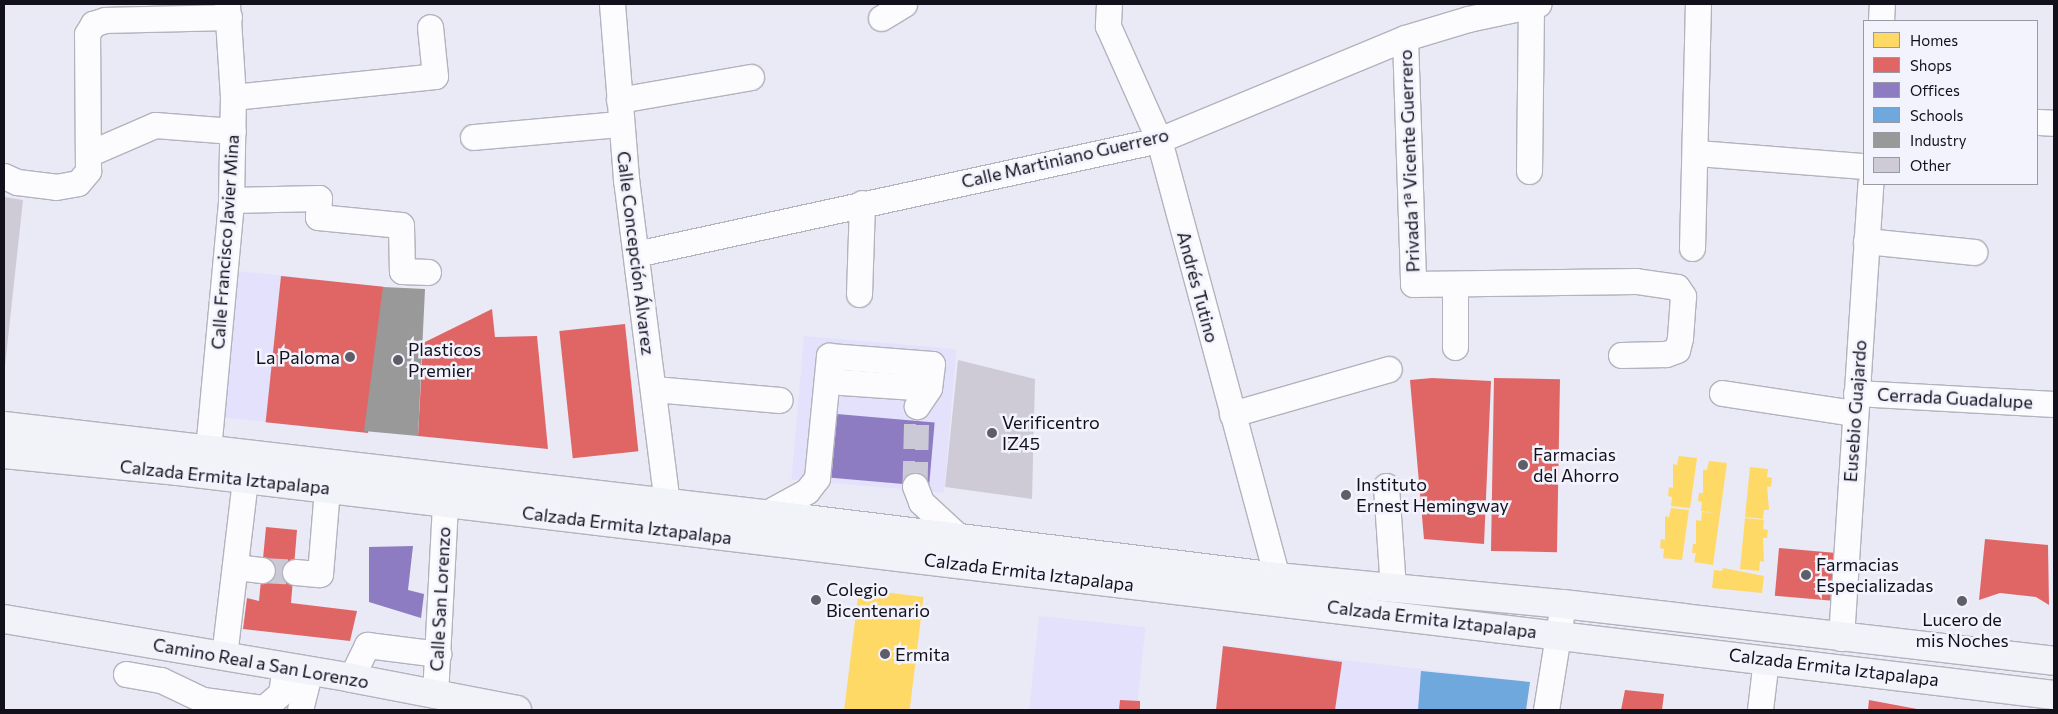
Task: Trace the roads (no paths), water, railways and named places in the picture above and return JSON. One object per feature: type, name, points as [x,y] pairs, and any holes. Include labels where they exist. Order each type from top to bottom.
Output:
[{"type":"main road","name":"Calzada Ermita Iztapalapa","points":[[4,426],[958,536],[1277,577],[1563,604],[1842,638],[2054,661]]},
{"type":"main road","name":"Calzada Ermita Iztapalapa","points":[[4,454],[245,479],[1558,634],[2054,695]]},
{"type":"main road","name":"Camino Real a San Lorenzo","points":[[4,619],[351,678],[517,710]]},
{"type":"street","name":"Calle Concepción Álvarez","points":[[612,4],[620,111],[636,254],[668,502]]},
{"type":"street","points":[[881,18],[904,4]]},
{"type":"street","name":"Andrés Tutino","points":[[1109,4],[1108,26],[1159,140],[1277,577]]},
{"type":"street","points":[[1529,171],[1534,4]]},
{"type":"street","name":"Calle Martiniano Guerrero","points":[[636,254],[862,203],[1159,140],[1467,11],[1534,4]]},
{"type":"street","points":[[1692,248],[1696,153],[1698,4]]},
{"type":"street","points":[[1881,20],[1882,4]]},
{"type":"street","points":[[4,176],[17,182],[56,186],[78,183],[88,171],[87,34],[93,24],[105,12],[228,10]]},
{"type":"street","name":"Calle Francisco Javier Mina","points":[[208,450],[231,200],[234,97],[228,10]]},
{"type":"street","points":[[234,97],[435,76],[430,27]]},
{"type":"street","name":"Privada 1ª Vicente Guerrero","points":[[1405,38],[1413,284],[1454,284]]},
{"type":"street","points":[[473,137],[620,111],[751,77]]},
{"type":"street","points":[[2038,122],[2054,124]]},
{"type":"street","points":[[88,154],[155,125],[232,131]]},
{"type":"street","points":[[1696,153],[1863,166]]},
{"type":"street","name":"Eusebio Guajardo","points":[[1842,638],[1870,185]]},
{"type":"street","points":[[231,200],[319,198],[318,217],[401,225],[402,270],[428,272]]},
{"type":"street","points":[[859,294],[862,203]]},
{"type":"street","points":[[1866,241],[1974,252]]},
{"type":"street","points":[[1455,347],[1454,284],[1636,281],[1677,287],[1682,296],[1680,338],[1677,350],[1666,354],[1621,355]]},
{"type":"street","points":[[766,514],[807,490],[817,478],[829,356],[932,364],[923,397]]},
{"type":"street","points":[[1232,414],[1389,369]]},
{"type":"street","points":[[654,389],[780,400]]},
{"type":"street","name":"Cerrada Guadalupe","points":[[1722,393],[1855,403],[2054,404]]},
{"type":"street","points":[[224,656],[245,479]]},
{"type":"street","points":[[915,486],[921,502],[958,536]]},
{"type":"street","points":[[1386,486],[1393,588]]},
{"type":"street","points":[[295,572],[320,574],[327,489]]},
{"type":"street","name":"Calle San Lorenzo","points":[[435,695],[445,504]]},
{"type":"street","points":[[236,567],[262,570]]},
{"type":"street","points":[[1546,710],[1563,604]]},
{"type":"street","points":[[351,678],[367,645],[438,654]]},
{"type":"street","points":[[1760,710],[1766,659]]},
{"type":"street","points":[[126,674],[161,680],[203,700],[264,708],[281,693],[297,670]]},
{"type":"street","points":[[297,670],[300,710]]},
{"type":"tunnel","points":[[915,486],[917,406]]},
{"type":"tunnel","points":[[262,570],[295,572]]},
{"type":"place","name":"La Paloma","points":[[350,357]]},
{"type":"place","name":"Plasticos Premier","points":[[398,360]]},
{"type":"place","name":"Verificentro IZ45","points":[[992,433]]},
{"type":"place","name":"Farmacias del Ahorro","points":[[1523,465]]},
{"type":"place","name":"Instituto Ernest Hemingway","points":[[1346,495]]},
{"type":"place","name":"Farmacias Especializadas","points":[[1806,575]]},
{"type":"place","name":"Colegio Bicentenario","points":[[816,600]]},
{"type":"place","name":"Lucero de mis Noches","points":[[1962,601]]},
{"type":"place","name":"Ermita","points":[[885,654]]}]
